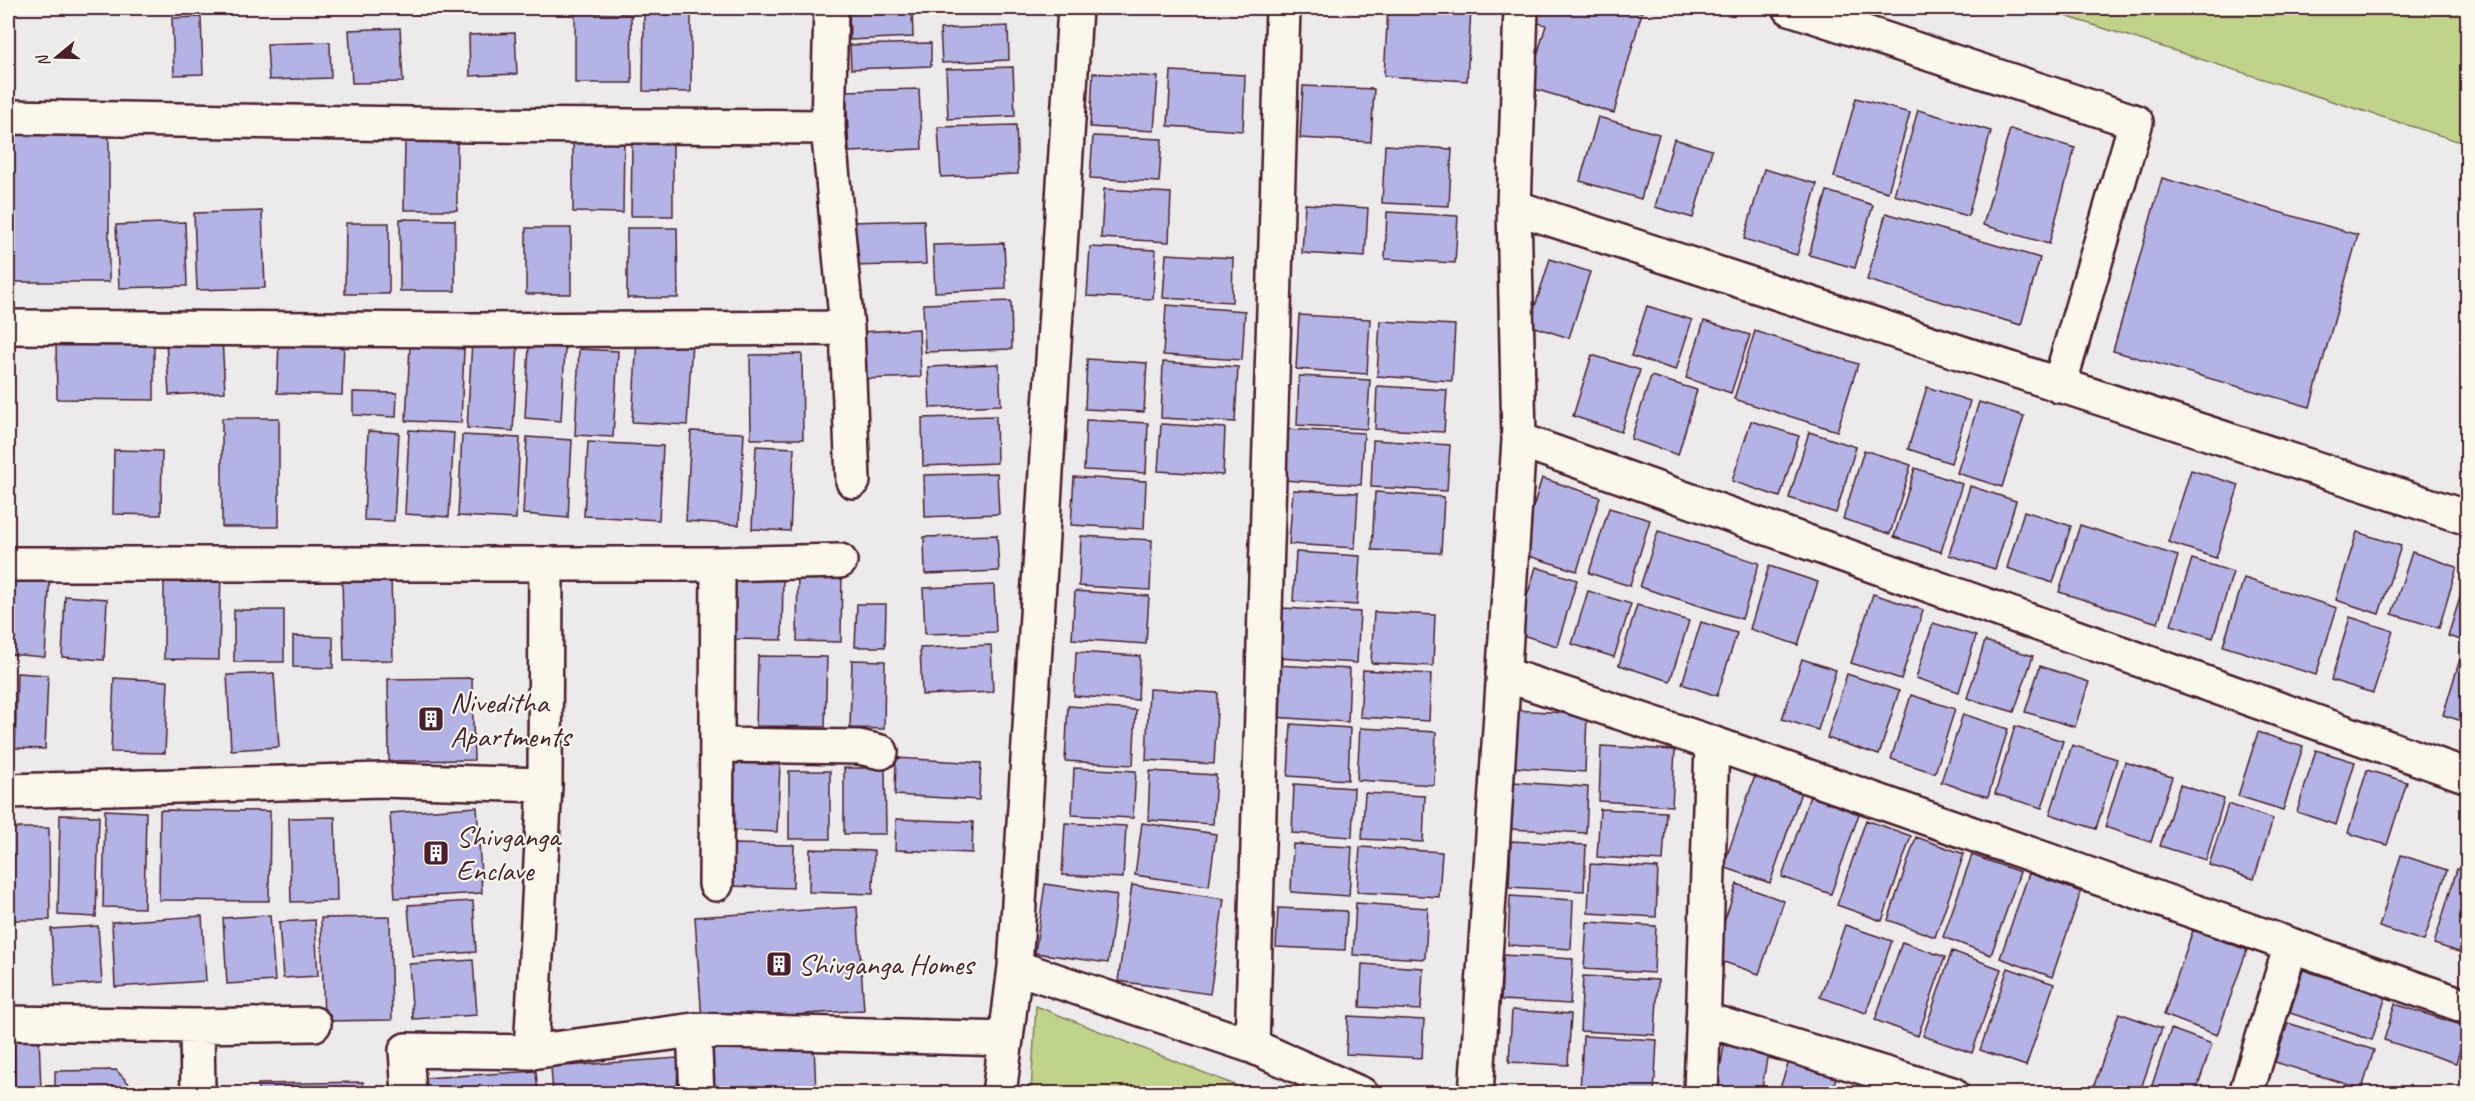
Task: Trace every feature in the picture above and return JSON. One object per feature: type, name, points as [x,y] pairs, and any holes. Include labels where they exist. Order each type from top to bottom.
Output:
[{"type":"street","points":[[831,8],[828,127],[847,328],[853,481]]},
{"type":"street","points":[[999,1094],[1015,967],[1075,8]]},
{"type":"street","points":[[1252,1046],[1283,8]]},
{"type":"street","points":[[1476,1094],[1519,440],[1514,207],[1521,8]]},
{"type":"street","points":[[1790,8],[2136,122],[2059,386]]},
{"type":"street","points":[[8,117],[471,125],[828,127]]},
{"type":"street","points":[[1514,207],[2468,518]]},
{"type":"street","points":[[8,327],[469,330],[847,328]]},
{"type":"street","points":[[1519,440],[2468,776]]},
{"type":"street","points":[[8,564],[718,564],[840,561]]},
{"type":"street","points":[[531,1052],[545,785],[546,564]]},
{"type":"street","points":[[716,884],[718,564]]},
{"type":"street","points":[[1503,674],[1712,743],[2468,1006]]},
{"type":"street","points":[[1701,1094],[1712,743]]},
{"type":"street","points":[[717,745],[859,747],[880,752]]},
{"type":"street","points":[[8,791],[382,780],[545,785]]},
{"type":"street","points":[[2246,1094],[2291,945]]},
{"type":"street","points":[[1015,967],[1252,1046],[1361,1094]]},
{"type":"street","points":[[1703,1020],[1952,1094]]},
{"type":"street","points":[[8,1023],[196,1026],[314,1024]]},
{"type":"street","points":[[196,1026],[198,1094]]},
{"type":"street","points":[[409,1094],[406,1050],[531,1052],[694,1030],[1006,1039]]},
{"type":"street","points":[[694,1030],[697,1094]]},
{"type":"green space","points":[[2040,8],[2467,8],[2467,144]]},
{"type":"green space","points":[[1036,1006],[1255,1093],[1031,1093]]},
{"type":"building","points":[[849,8],[912,8],[913,37],[850,40]]},
{"type":"building","points":[[1388,8],[1471,8],[1467,81],[1384,76]]},
{"type":"building","points":[[1538,8],[1626,8],[1642,12],[1614,113],[1528,87],[1546,25],[1534,22]]},
{"type":"building","points":[[575,13],[631,14],[632,83],[575,83]]},
{"type":"building","points":[[644,14],[691,15],[691,92],[643,91]]},
{"type":"building","points":[[201,17],[203,74],[174,75],[172,18]]},
{"type":"building","points":[[1008,26],[1009,60],[942,63],[940,29]]},
{"type":"building","points":[[400,28],[403,82],[352,83],[349,30]]},
{"type":"building","points":[[515,33],[517,74],[470,76],[469,35]]},
{"type":"building","points":[[330,42],[331,78],[269,80],[267,44]]},
{"type":"building","points":[[931,43],[931,66],[851,69],[850,45]]},
{"type":"building","points":[[1013,67],[1015,116],[948,119],[946,69]]},
{"type":"building","points":[[1171,71],[1245,75],[1243,131],[1168,126]]},
{"type":"building","points":[[1093,73],[1158,77],[1154,131],[1090,127]]},
{"type":"building","points":[[1303,86],[1374,89],[1371,142],[1300,138]]},
{"type":"building","points":[[919,89],[922,149],[849,152],[846,91]]},
{"type":"building","points":[[1856,98],[1910,113],[1888,192],[1834,177]]},
{"type":"building","points":[[1918,110],[1991,131],[1968,216],[1894,195]]},
{"type":"building","points":[[1598,117],[1659,134],[1641,199],[1580,181]]},
{"type":"building","points":[[1016,125],[1018,174],[941,177],[938,127]]},
{"type":"building","points":[[2010,129],[2075,148],[2049,244],[1983,225]]},
{"type":"building","points":[[8,132],[109,132],[109,282],[8,282]]},
{"type":"building","points":[[573,136],[624,136],[623,213],[573,212]]},
{"type":"building","points":[[1093,136],[1162,139],[1159,182],[1090,178]]},
{"type":"building","points":[[405,137],[457,137],[457,210],[404,210]]},
{"type":"building","points":[[1674,139],[1712,150],[1693,218],[1655,207]]},
{"type":"building","points":[[632,142],[673,142],[673,216],[631,216]]},
{"type":"building","points":[[1385,145],[1452,149],[1449,206],[1382,203]]},
{"type":"building","points":[[1764,169],[1817,184],[1797,255],[1744,239]]},
{"type":"building","points":[[2162,178],[2358,235],[2310,407],[2113,351]]},
{"type":"building","points":[[1104,189],[1171,193],[1169,242],[1101,238]]},
{"type":"building","points":[[1827,191],[1873,205],[1855,268],[1809,255]]},
{"type":"building","points":[[1305,204],[1368,208],[1365,257],[1302,253]]},
{"type":"building","points":[[262,211],[265,288],[197,290],[194,213]]},
{"type":"building","points":[[1387,212],[1458,216],[1455,263],[1385,259]]},
{"type":"building","points":[[1886,213],[2040,258],[2021,325],[1867,280]]},
{"type":"building","points":[[400,219],[455,220],[455,291],[400,291]]},
{"type":"building","points":[[924,220],[926,264],[852,266],[851,222]]},
{"type":"building","points":[[185,222],[187,286],[119,288],[116,225]]},
{"type":"building","points":[[346,223],[389,223],[389,294],[345,294]]},
{"type":"building","points":[[526,228],[571,228],[571,294],[526,294]]},
{"type":"building","points":[[627,228],[677,228],[678,298],[627,298]]},
{"type":"building","points":[[1004,243],[1006,289],[935,292],[933,245]]},
{"type":"building","points":[[1090,247],[1156,250],[1153,299],[1087,296]]},
{"type":"building","points":[[1166,254],[1233,258],[1232,302],[1163,298]]},
{"type":"building","points":[[1550,259],[1590,272],[1569,338],[1529,325]]},
{"type":"building","points":[[1011,301],[1012,349],[925,352],[923,304]]},
{"type":"building","points":[[1166,305],[1245,311],[1242,360],[1163,355]]},
{"type":"building","points":[[1647,306],[1692,320],[1676,370],[1631,356]]},
{"type":"building","points":[[1299,315],[1370,319],[1367,374],[1296,369]]},
{"type":"building","points":[[1380,321],[1455,325],[1452,381],[1377,376]]},
{"type":"building","points":[[1704,321],[1750,335],[1731,393],[1686,378]]},
{"type":"building","points":[[919,329],[921,377],[862,379],[859,332]]},
{"type":"building","points":[[1755,331],[1858,364],[1837,431],[1734,399]]},
{"type":"building","points":[[222,338],[225,392],[169,395],[166,341]]},
{"type":"building","points":[[637,338],[692,341],[687,425],[632,422]]},
{"type":"building","points":[[279,341],[344,343],[342,395],[277,393]]},
{"type":"building","points":[[472,341],[518,344],[513,431],[467,428]]},
{"type":"building","points":[[56,343],[154,344],[154,400],[57,399]]},
{"type":"building","points":[[410,346],[464,349],[461,423],[406,421]]},
{"type":"building","points":[[529,346],[565,348],[561,421],[525,418]]},
{"type":"building","points":[[579,349],[618,351],[613,437],[575,435]]},
{"type":"building","points":[[802,354],[803,439],[751,439],[750,355]]},
{"type":"building","points":[[1592,355],[1640,370],[1621,432],[1573,416]]},
{"type":"building","points":[[1087,359],[1147,363],[1144,412],[1085,409]]},
{"type":"building","points":[[1163,362],[1238,367],[1235,422],[1161,418]]},
{"type":"building","points":[[999,364],[1001,405],[930,408],[928,367]]},
{"type":"building","points":[[1299,376],[1370,380],[1367,429],[1297,425]]},
{"type":"building","points":[[1651,376],[1697,390],[1678,455],[1631,439]]},
{"type":"building","points":[[1377,386],[1447,390],[1444,432],[1375,429]]},
{"type":"building","points":[[1927,387],[1970,401],[1951,463],[1908,449]]},
{"type":"building","points":[[353,392],[397,393],[396,417],[353,415]]},
{"type":"building","points":[[1979,402],[2024,416],[2002,487],[1957,473]]},
{"type":"building","points":[[996,416],[997,463],[923,466],[922,418]]},
{"type":"building","points":[[222,418],[279,418],[279,527],[222,527]]},
{"type":"building","points":[[1086,420],[1148,423],[1146,473],[1084,470]]},
{"type":"building","points":[[1751,421],[1799,436],[1780,497],[1732,481]]},
{"type":"building","points":[[1161,424],[1225,428],[1223,475],[1158,471]]},
{"type":"building","points":[[1284,429],[1364,433],[1361,485],[1282,480]]},
{"type":"building","points":[[409,430],[454,433],[449,517],[405,514]]},
{"type":"building","points":[[368,431],[399,433],[394,521],[364,520]]},
{"type":"building","points":[[691,431],[744,433],[739,525],[686,521]]},
{"type":"building","points":[[1809,432],[1856,447],[1836,513],[1789,498]]},
{"type":"building","points":[[462,435],[520,438],[516,519],[458,516]]},
{"type":"building","points":[[527,437],[572,440],[568,518],[523,514]]},
{"type":"building","points":[[1373,440],[1450,445],[1447,491],[1371,487]]},
{"type":"building","points":[[588,442],[663,446],[659,520],[584,516]]},
{"type":"building","points":[[756,446],[794,448],[790,531],[752,529]]},
{"type":"building","points":[[114,450],[162,451],[161,515],[113,514]]},
{"type":"building","points":[[1864,450],[1911,465],[1890,534],[1843,519]]},
{"type":"building","points":[[1915,468],[1962,484],[1941,552],[1894,537]]},
{"type":"building","points":[[2191,470],[2239,485],[2216,558],[2168,542]]},
{"type":"building","points":[[997,473],[999,514],[925,517],[924,475]]},
{"type":"building","points":[[1074,477],[1146,481],[1144,529],[1071,525]]},
{"type":"building","points":[[1542,478],[1600,497],[1577,571],[1519,553]]},
{"type":"building","points":[[1970,486],[2016,501],[1995,569],[1949,555]]},
{"type":"building","points":[[1293,490],[1358,493],[1355,548],[1289,544]]},
{"type":"building","points":[[1375,492],[1444,497],[1441,553],[1372,550]]},
{"type":"building","points":[[1609,508],[1650,520],[1630,586],[1589,573]]},
{"type":"building","points":[[2024,511],[2071,526],[2053,583],[2007,568]]},
{"type":"building","points":[[2080,525],[2178,556],[2158,623],[2059,592]]},
{"type":"building","points":[[1658,531],[1759,563],[1742,619],[1640,587]]},
{"type":"building","points":[[2357,532],[2401,546],[2379,614],[2336,600]]},
{"type":"building","points":[[997,535],[999,571],[925,574],[924,537]]},
{"type":"building","points":[[1081,536],[1152,540],[1150,590],[1079,586]]},
{"type":"building","points":[[1296,552],[1360,556],[1357,605],[1293,601]]},
{"type":"building","points":[[2412,552],[2457,567],[2439,628],[2392,614]]},
{"type":"building","points":[[2192,559],[2233,572],[2213,638],[2171,625]]},
{"type":"building","points":[[164,565],[221,566],[219,660],[164,659]]},
{"type":"building","points":[[798,565],[842,566],[841,642],[797,641]]},
{"type":"building","points":[[1769,566],[1818,582],[1798,645],[1750,629]]},
{"type":"building","points":[[1536,567],[1577,580],[1557,646],[1516,633]]},
{"type":"building","points":[[8,572],[50,574],[45,657],[8,654]]},
{"type":"building","points":[[736,574],[783,575],[782,640],[735,639]]},
{"type":"building","points":[[2468,575],[2468,642],[2448,636]]},
{"type":"building","points":[[342,577],[391,577],[393,660],[344,661]]},
{"type":"building","points":[[2244,578],[2337,608],[2316,675],[2223,646]]},
{"type":"building","points":[[994,585],[996,632],[925,634],[923,588]]},
{"type":"building","points":[[1075,591],[1149,596],[1146,644],[1072,639]]},
{"type":"building","points":[[1588,591],[1631,604],[1614,657],[1572,644]]},
{"type":"building","points":[[1873,594],[1923,610],[1901,679],[1851,663]]},
{"type":"building","points":[[65,596],[107,599],[104,660],[62,657]]},
{"type":"building","points":[[857,604],[886,604],[885,647],[855,647]]},
{"type":"building","points":[[1637,605],[1689,621],[1670,681],[1619,665]]},
{"type":"building","points":[[1282,608],[1360,612],[1357,663],[1279,658]]},
{"type":"building","points":[[234,610],[284,610],[284,662],[234,662]]},
{"type":"building","points":[[1374,612],[1435,615],[1433,666],[1371,663]]},
{"type":"building","points":[[2350,617],[2393,631],[2373,693],[2331,680]]},
{"type":"building","points":[[1701,622],[1737,633],[1717,696],[1682,684]]},
{"type":"building","points":[[1933,623],[1976,636],[1959,692],[1916,678]]},
{"type":"building","points":[[293,636],[333,637],[333,668],[293,667]]},
{"type":"building","points":[[1985,641],[2033,656],[2014,712],[1967,698]]},
{"type":"building","points":[[991,645],[993,692],[922,695],[920,648]]},
{"type":"building","points":[[1076,652],[1140,656],[1138,700],[1074,696]]},
{"type":"building","points":[[758,656],[827,657],[825,727],[756,726]]},
{"type":"building","points":[[1802,659],[1836,670],[1818,730],[1782,719]]},
{"type":"building","points":[[2460,659],[2468,662],[2468,723],[2443,715]]},
{"type":"building","points":[[852,660],[885,661],[884,729],[850,728]]},
{"type":"building","points":[[1275,665],[1350,669],[1348,722],[1272,717]]},
{"type":"building","points":[[2040,666],[2089,682],[2075,727],[2025,712]]},
{"type":"building","points":[[1363,670],[1431,674],[1429,721],[1360,717]]},
{"type":"building","points":[[17,673],[48,675],[45,749],[15,748]]},
{"type":"building","points":[[274,673],[279,747],[231,750],[227,675]]},
{"type":"building","points":[[1847,674],[1899,691],[1879,755],[1827,738]]},
{"type":"building","points":[[114,678],[168,681],[165,753],[111,752]]},
{"type":"building","name":"Niveditha Apartments","points":[[472,678],[474,760],[389,761],[388,679]]},
{"type":"building","points":[[1149,689],[1218,693],[1214,764],[1146,760]]},
{"type":"building","points":[[1911,695],[1955,709],[1935,773],[1891,759]]},
{"type":"building","points":[[1068,706],[1136,710],[1133,765],[1065,761]]},
{"type":"building","points":[[1513,710],[1587,714],[1585,772],[1510,767]]},
{"type":"building","points":[[1963,714],[2008,729],[1988,797],[1941,782]]},
{"type":"building","points":[[1291,724],[1350,728],[1348,780],[1288,776]]},
{"type":"building","points":[[2015,726],[2063,741],[2042,808],[1995,794]]},
{"type":"building","points":[[1360,728],[1436,732],[1434,785],[1357,780]]},
{"type":"building","points":[[2258,732],[2303,747],[2283,810],[2238,796]]},
{"type":"building","points":[[2072,745],[2117,759],[2096,829],[2050,814]]},
{"type":"building","points":[[1601,746],[1675,750],[1672,806],[1599,801]]},
{"type":"building","points":[[2316,750],[2355,762],[2336,825],[2297,812]]},
{"type":"building","points":[[896,758],[981,763],[979,800],[895,795]]},
{"type":"building","points":[[731,762],[780,765],[777,832],[729,830]]},
{"type":"building","points":[[2125,762],[2172,777],[2151,842],[2105,827]]},
{"type":"building","points":[[844,768],[885,768],[886,834],[844,834]]},
{"type":"building","points":[[1074,768],[1136,771],[1133,818],[1072,815]]},
{"type":"building","points":[[2367,770],[2407,782],[2387,845],[2348,833]]},
{"type":"building","points":[[789,771],[830,771],[830,839],[789,839]]},
{"type":"building","points":[[1150,771],[1216,775],[1213,824],[1148,820]]},
{"type":"building","points":[[1755,776],[1801,792],[1770,883],[1723,867]]},
{"type":"building","points":[[1513,782],[1588,787],[1586,833],[1511,829]]},
{"type":"building","points":[[1294,784],[1354,788],[1352,837],[1292,833]]},
{"type":"building","points":[[2180,785],[2224,799],[2206,860],[2160,846]]},
{"type":"building","points":[[1365,793],[1425,796],[1423,842],[1362,839]]},
{"type":"building","points":[[1810,796],[1859,814],[1831,894],[1782,877]]},
{"type":"building","points":[[2228,804],[2273,819],[2254,879],[2209,865]]},
{"type":"building","name":"Shivganga Enclave","points":[[477,807],[482,893],[395,898],[390,813]]},
{"type":"building","points":[[1600,809],[1666,812],[1663,861],[1597,857]]},
{"type":"building","points":[[105,810],[146,812],[144,908],[103,907]]},
{"type":"building","points":[[160,810],[270,811],[269,901],[159,900]]},
{"type":"building","points":[[60,815],[99,816],[96,917],[58,915]]},
{"type":"building","points":[[335,817],[337,901],[291,902],[289,818]]},
{"type":"building","points":[[896,819],[973,822],[972,853],[895,850]]},
{"type":"building","points":[[1866,820],[1911,836],[1882,921],[1837,905]]},
{"type":"building","points":[[1065,823],[1126,826],[1123,878],[1062,875]]},
{"type":"building","points":[[1142,823],[1216,834],[1209,886],[1135,875]]},
{"type":"building","points":[[8,828],[49,828],[50,920],[8,920]]},
{"type":"building","points":[[1916,837],[1964,854],[1935,937],[1888,920]]},
{"type":"building","points":[[1511,841],[1586,845],[1584,891],[1509,887]]},
{"type":"building","points":[[728,844],[794,845],[793,888],[727,886]]},
{"type":"building","points":[[1293,844],[1352,847],[1349,896],[1291,892]]},
{"type":"building","points":[[1360,847],[1442,852],[1439,897],[1357,892]]},
{"type":"building","points":[[810,849],[874,851],[873,894],[809,892]]},
{"type":"building","points":[[1972,855],[2020,872],[1991,955],[1943,937]]},
{"type":"building","points":[[2401,855],[2447,870],[2424,941],[2379,927]]},
{"type":"building","points":[[1590,864],[1658,868],[1656,917],[1588,913]]},
{"type":"building","points":[[2457,869],[2468,872],[2468,955],[2434,944]]},
{"type":"building","points":[[2029,873],[2081,892],[2052,977],[2000,958]]},
{"type":"building","points":[[1045,884],[1117,895],[1108,963],[1035,953]]},
{"type":"building","points":[[1737,884],[1784,901],[1759,974],[1712,958]]},
{"type":"building","points":[[1132,885],[1224,899],[1210,994],[1118,981]]},
{"type":"building","points":[[1510,896],[1573,900],[1571,949],[1508,945]]},
{"type":"building","points":[[473,901],[476,952],[412,956],[408,905]]},
{"type":"building","points":[[1356,903],[1428,908],[1425,959],[1353,955]]},
{"type":"building","name":"Shivganga Homes","points":[[857,907],[864,1010],[702,1021],[695,917]]},
{"type":"building","points":[[1278,908],[1347,911],[1345,950],[1276,947]]},
{"type":"building","points":[[270,915],[275,981],[227,984],[223,918]]},
{"type":"building","points":[[202,916],[206,981],[115,987],[112,922]]},
{"type":"building","points":[[390,917],[392,1020],[324,1021],[321,918]]},
{"type":"building","points":[[315,920],[318,976],[283,978],[279,922]]},
{"type":"building","points":[[1587,922],[1656,926],[1654,973],[1584,969]]},
{"type":"building","points":[[1845,925],[1892,941],[1866,1013],[1820,997]]},
{"type":"building","points":[[98,926],[102,983],[55,986],[51,929]]},
{"type":"building","points":[[2193,930],[2247,950],[2217,1035],[2164,1015]]},
{"type":"building","points":[[1902,942],[1945,957],[1918,1036],[1875,1020]]},
{"type":"building","points":[[1952,951],[2001,969],[1972,1053],[1923,1036]]},
{"type":"building","points":[[1503,955],[1573,959],[1570,1004],[1501,1000]]},
{"type":"building","points":[[473,960],[477,1015],[413,1019],[409,964]]},
{"type":"building","points":[[1362,964],[1423,968],[1421,1010],[1360,1007]]},
{"type":"building","points":[[2008,968],[2054,984],[2026,1066],[1980,1050]]},
{"type":"building","points":[[2303,970],[2386,996],[2372,1040],[2290,1013]]},
{"type":"building","points":[[1583,976],[1658,980],[1655,1035],[1580,1031]]},
{"type":"building","points":[[2395,1004],[2467,1027],[2456,1063],[2384,1040]]},
{"type":"building","points":[[1512,1010],[1571,1014],[1568,1065],[1509,1062]]},
{"type":"building","points":[[2119,1013],[2162,1028],[2139,1094],[2091,1094]]},
{"type":"building","points":[[1348,1016],[1424,1020],[1422,1058],[1346,1054]]},
{"type":"building","points":[[2288,1023],[2374,1050],[2362,1089],[2275,1062]]},
{"type":"building","points":[[2171,1029],[2212,1044],[2195,1094],[2149,1094]]},
{"type":"building","points":[[39,1036],[41,1093],[15,1094],[14,1037]]},
{"type":"building","points":[[1583,1036],[1657,1040],[1654,1094],[1580,1091]]},
{"type":"building","points":[[814,1045],[816,1094],[708,1094],[707,1048]]},
{"type":"building","points":[[1724,1045],[1768,1052],[1761,1094],[1716,1094]]},
{"type":"building","points":[[678,1058],[677,1094],[553,1094],[551,1067]]},
{"type":"building","points":[[1789,1061],[1836,1078],[1831,1094],[1778,1094]]},
{"type":"building","points":[[116,1070],[139,1094],[55,1094],[55,1071]]},
{"type":"building","points":[[536,1071],[538,1094],[425,1094],[424,1078]]},
{"type":"building","points":[[363,1082],[363,1094],[258,1094],[258,1084]]},
{"type":"building","points":[[1838,1086],[1860,1094],[1835,1094]]},
{"type":"place","name":"Niveditha Apartments","points":[[431,719]]},
{"type":"place","name":"Shivganga Enclave","points":[[436,853]]},
{"type":"place","name":"Shivganga Homes","points":[[779,964]]}]
